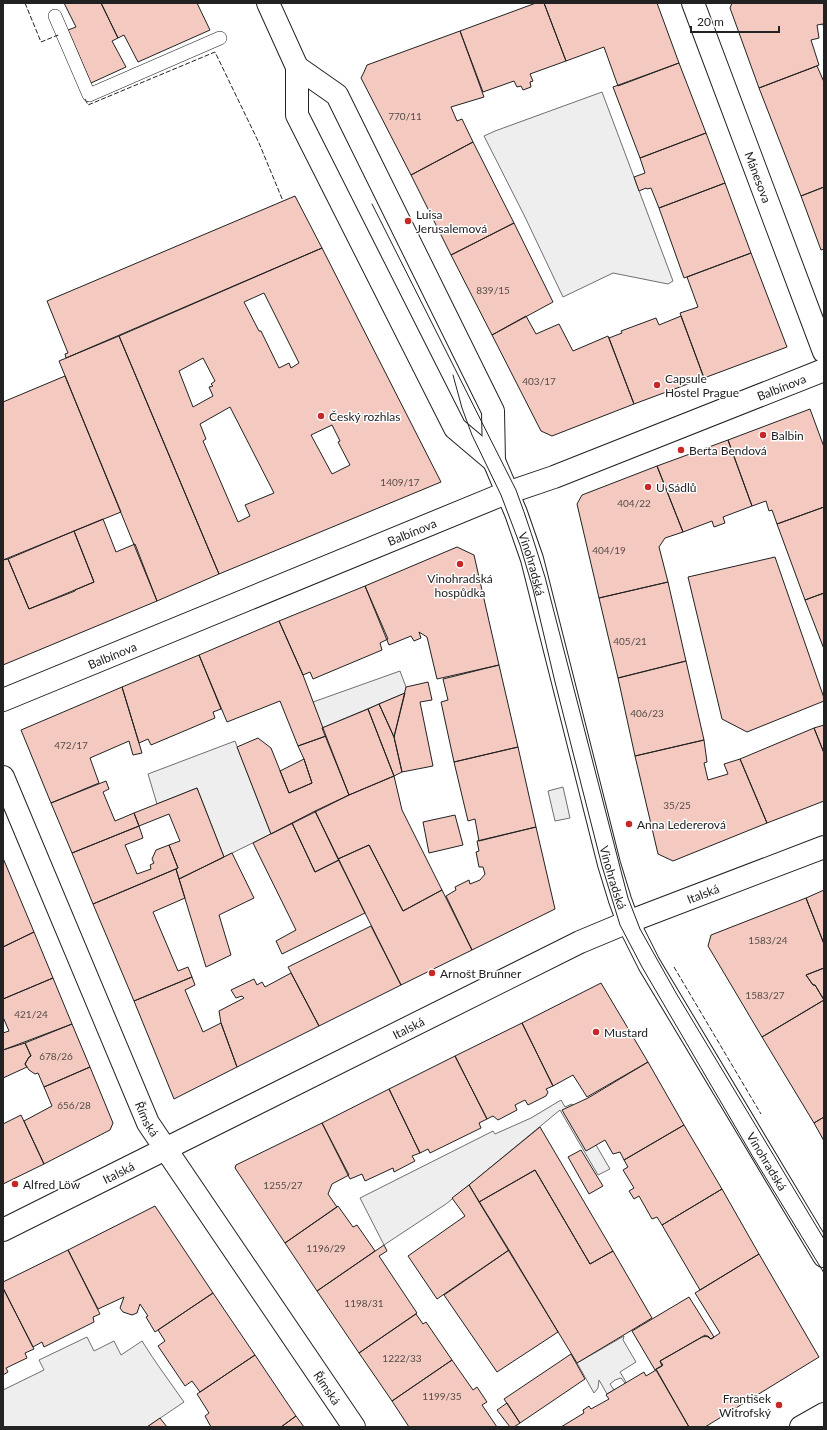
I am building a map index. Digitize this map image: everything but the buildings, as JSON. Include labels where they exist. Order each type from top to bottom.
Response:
[{"type":"street","points":[[268,3],[297,67],[297,115],[455,428],[494,461]]},
{"type":"street","name":"Mánesova","points":[[693,3],[824,352]]},
{"type":"street","points":[[297,67],[337,95],[493,411],[494,461]]},
{"type":"street","name":"Balbínova","points":[[3,700],[507,493],[554,477],[824,370]]},
{"type":"street","name":"Vinohradská","points":[[494,461],[524,534],[540,586],[609,864],[628,922],[653,970],[824,1256]]},
{"type":"street","name":"Římská","points":[[3,777],[148,1123],[354,1427]]},
{"type":"street","name":"Italská","points":[[3,1230],[580,942],[628,922],[824,847]]},
{"type":"street","points":[[800,1427],[824,1414]]},
{"type":"lane","points":[[55,16],[89,95],[220,38]]},
{"type":"shaded area","points":[[602,92],[673,281],[668,284],[613,273],[563,297],[484,136]]},
{"type":"shaded area","points":[[400,671],[406,687],[405,693],[322,728],[313,702]]},
{"type":"shaded area","points":[[235,741],[271,834],[224,857],[197,788],[157,804],[148,774]]},
{"type":"shaded area","points":[[563,787],[570,818],[555,821],[548,791]]},
{"type":"shaded area","points":[[561,1100],[565,1107],[572,1104],[610,1169],[598,1175],[560,1110],[446,1204],[384,1245],[360,1198],[493,1131],[495,1134],[531,1118]]},
{"type":"shaded area","points":[[624,1336],[623,1340],[636,1362],[620,1372],[626,1382],[625,1383],[621,1378],[615,1380],[610,1384],[614,1390],[607,1394],[599,1380],[598,1388],[594,1393],[577,1363]]},
{"type":"shaded area","points":[[87,1337],[94,1351],[114,1341],[121,1355],[142,1341],[184,1402],[147,1427],[3,1427],[3,1390],[44,1370],[39,1360]]},
{"type":"tram line","points":[[372,204],[516,490],[545,577],[628,898],[640,929],[676,993],[824,1239]]},
{"type":"tram line","points":[[453,375],[462,408],[472,435],[501,495],[520,545],[533,589],[602,866],[620,925],[642,967],[753,1157],[824,1273]]},
{"type":"fence","points":[[25,3],[41,42],[58,36]]},
{"type":"fence","points":[[85,99],[88,105],[215,52],[259,143],[283,201]]},
{"type":"fence","points":[[674,967],[761,1114]]},
{"type":"place","name":"Luisa Jerusalemová","points":[[408,221]]},
{"type":"place","name":"Capsule Hostel Prague","points":[[657,385]]},
{"type":"place","name":"Český rozhlas","points":[[321,416]]},
{"type":"place","name":"Balbin","points":[[763,435]]},
{"type":"place","name":"Berta Bendová","points":[[681,450]]},
{"type":"place","name":"U Sádlů","points":[[648,487]]},
{"type":"place","name":"Vinohradská hospůdka","points":[[460,564]]},
{"type":"place","name":"Anna Ledererová","points":[[629,824]]},
{"type":"place","name":"Arnošt Brunner","points":[[432,973]]},
{"type":"place","name":"Mustard","points":[[596,1032]]},
{"type":"place","name":"Alfred Löw","points":[[15,1184]]},
{"type":"place","name":"František Witrofský","points":[[779,1405]]}]
